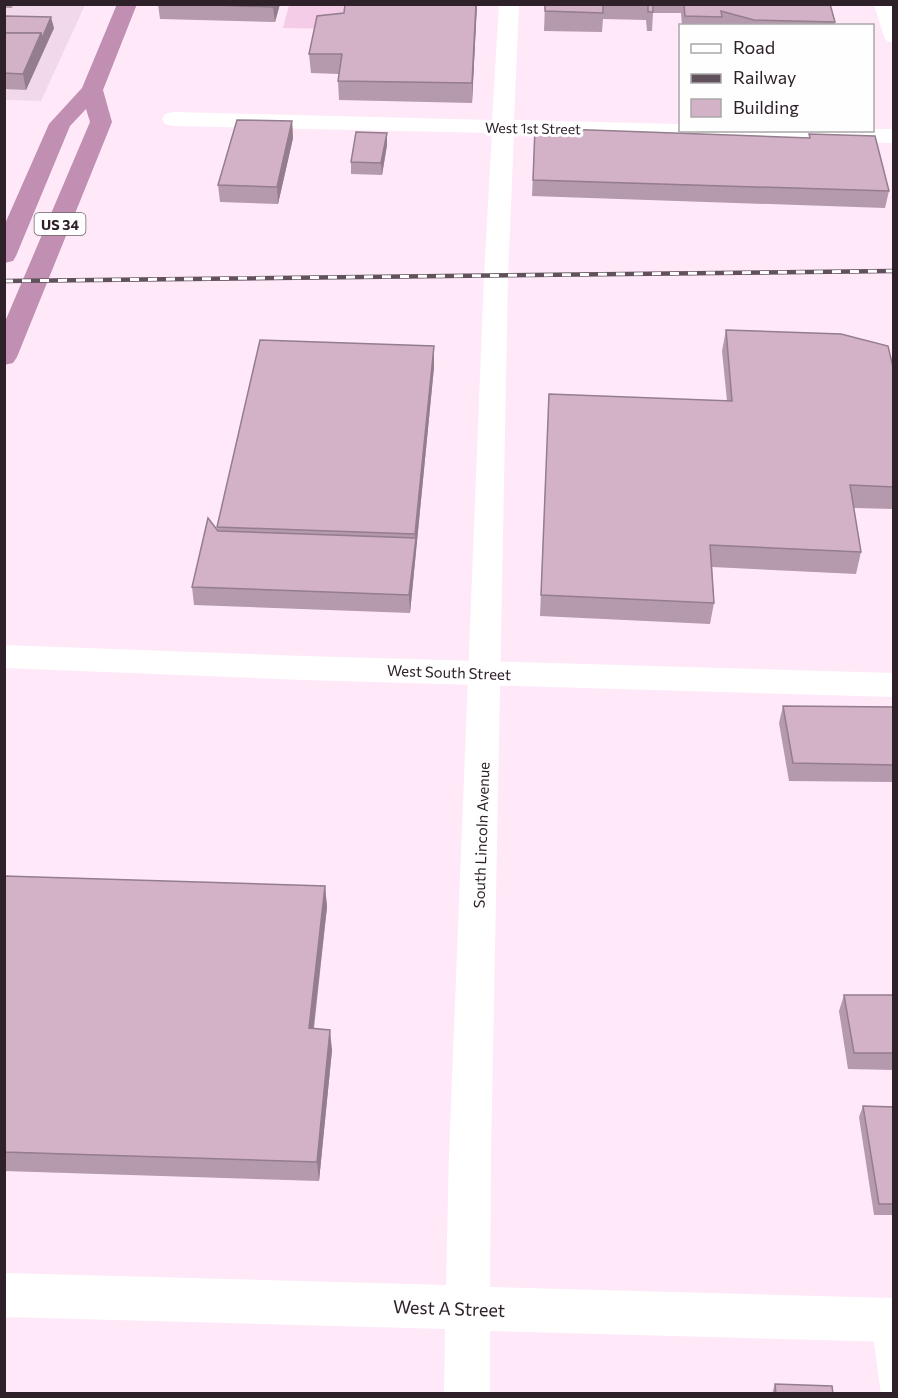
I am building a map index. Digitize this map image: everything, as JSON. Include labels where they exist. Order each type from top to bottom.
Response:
[{"type":"highway","name":"US 34","points":[[4,256],[60,124],[92,90],[127,4]]},
{"type":"highway","name":"US 34","points":[[4,357],[101,122],[92,90]]},
{"type":"street","name":"South Lincoln Avenue","points":[[467,1394],[470,1154],[496,276],[509,4]]},
{"type":"street","points":[[884,4],[894,37]]},
{"type":"street","name":"West 1st Street","points":[[173,119],[679,131]]},
{"type":"street","name":"West 1st Street","points":[[720,132],[894,136]]},
{"type":"street","name":"West South Street","points":[[4,656],[894,685]]},
{"type":"street","name":"West A Street","points":[[4,1295],[887,1320]]},
{"type":"lane","points":[[887,1320],[893,1394]]},
{"type":"shaded area","points":[[5,5],[85,5],[41,101],[5,100]]},
{"type":"shaded area","points":[[289,5],[350,5],[344,29],[283,28]]},
{"type":"building","points":[[189,4],[274,4],[273,7]]},
{"type":"building","points":[[345,4],[476,4],[472,83],[338,81],[342,54],[309,54],[317,16],[344,13]]},
{"type":"building","points":[[545,4],[603,4],[603,13],[545,11]]},
{"type":"building","points":[[648,4],[653,4],[653,12],[648,12]]},
{"type":"building","points":[[684,4],[830,4],[835,22],[754,20],[721,11],[722,17],[685,16]]},
{"type":"building","points":[[4,16],[51,17],[42,38],[41,33],[4,33]]},
{"type":"building","points":[[4,33],[41,33],[23,74],[4,73]]},
{"type":"building","points":[[237,120],[292,121],[277,187],[218,185]]},
{"type":"building","points":[[535,128],[810,138],[809,134],[875,136],[889,191],[533,180]]},
{"type":"building","points":[[356,132],[387,133],[381,163],[351,162]]},
{"type":"building","points":[[726,330],[841,334],[888,346],[894,371],[894,487],[850,485],[861,552],[710,545],[714,603],[541,595],[549,394],[732,401]]},
{"type":"building","points":[[260,340],[434,346],[415,534],[217,527]]},
{"type":"building","points":[[208,518],[218,531],[416,538],[409,595],[192,587]]},
{"type":"building","points":[[783,706],[894,707],[894,765],[793,763]]},
{"type":"building","points":[[4,876],[325,886],[309,1028],[330,1030],[317,1162],[4,1152]]},
{"type":"building","points":[[844,995],[894,995],[894,1053],[854,1053]]},
{"type":"building","points":[[863,1106],[894,1107],[894,1204],[879,1204]]},
{"type":"building","points":[[775,1384],[832,1386],[833,1394],[776,1394]]},
{"type":"railway","points":[[4,281],[894,271]]}]
